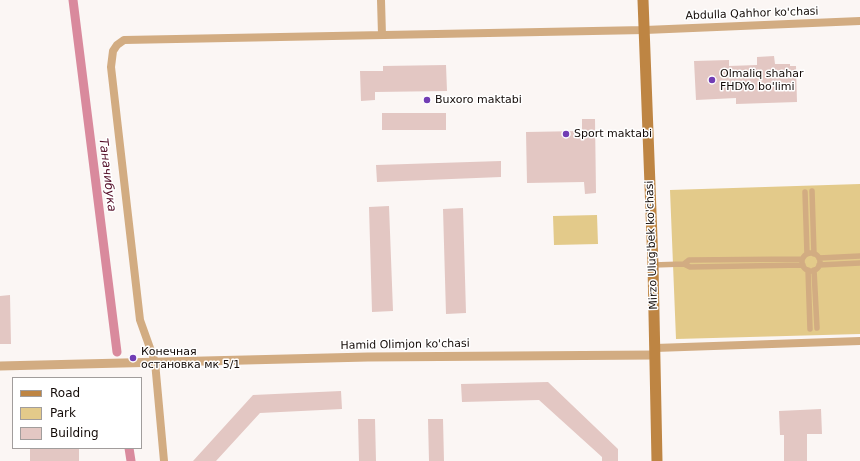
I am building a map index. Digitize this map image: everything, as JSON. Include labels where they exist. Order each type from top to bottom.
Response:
[{"type":"main road","name":"Mirzo Ulug'bek ko'chasi","points":[[643,0],[653,265],[657,461]]},
{"type":"street","points":[[381,0],[382,35]]},
{"type":"street","name":"Abdulla Qahhor ko'chasi","points":[[164,461],[155,362],[140,320],[111,67],[113,51],[117,44],[124,40],[645,30],[860,21]]},
{"type":"street","points":[[812,191],[814,254]]},
{"type":"street","points":[[805,192],[807,254]]},
{"type":"street","points":[[684,264],[689,260],[802,259],[807,254],[814,254],[819,258],[860,256]]},
{"type":"street","points":[[819,258],[819,265]]},
{"type":"street","points":[[802,259],[803,265],[808,270],[810,329]]},
{"type":"street","points":[[808,270],[814,270],[819,265],[860,263]]},
{"type":"street","points":[[653,265],[684,264],[690,267],[803,265]]},
{"type":"street","points":[[814,270],[817,328]]},
{"type":"street","points":[[655,351],[860,341]]},
{"type":"street","name":"Hamid Olimjon ko'chasi","points":[[0,366],[655,351]]},
{"type":"green space","points":[[860,184],[860,334],[676,339],[670,190]]},
{"type":"green space","points":[[597,215],[598,244],[554,245],[553,216]]},
{"type":"building","points":[[774,56],[775,64],[790,64],[790,66],[796,66],[797,102],[736,104],[736,98],[696,100],[694,61],[729,60],[729,66],[757,65],[757,57]]},
{"type":"building","points":[[446,65],[447,91],[375,92],[375,100],[361,101],[360,71],[383,71],[383,66]]},
{"type":"building","points":[[382,113],[446,113],[446,130],[382,130]]},
{"type":"building","points":[[582,119],[595,119],[596,193],[585,194],[584,182],[527,183],[526,132],[582,131]]},
{"type":"building","points":[[501,161],[501,177],[377,182],[376,165]]},
{"type":"building","points":[[389,206],[393,311],[372,312],[369,207]]},
{"type":"building","points":[[463,208],[466,313],[446,314],[443,209]]},
{"type":"building","points":[[10,295],[11,344],[0,344],[0,296]]},
{"type":"building","points":[[548,382],[618,449],[618,461],[602,461],[602,457],[539,400],[462,402],[461,384]]},
{"type":"building","points":[[341,391],[342,409],[260,413],[216,461],[193,461],[253,395]]},
{"type":"building","points":[[821,409],[822,434],[807,434],[807,461],[784,461],[784,435],[780,435],[779,411]]},
{"type":"building","points":[[358,419],[375,419],[376,461],[359,461]]},
{"type":"building","points":[[428,419],[443,419],[444,461],[429,461]]},
{"type":"building","points":[[30,449],[79,449],[79,461],[30,461]]},
{"type":"waterway","name":"Таначибука","points":[[73,0],[117,352]]},
{"type":"waterway","name":"Таначибука","points":[[129,449],[131,461]]},
{"type":"place","name":"Olmaliq shahar FHDYo bo'limi","points":[[712,80]]},
{"type":"place","name":"Buxoro maktabi","points":[[427,100]]},
{"type":"place","name":"Sport maktabi","points":[[566,134]]},
{"type":"place","name":"Конечная остановка мк 5/1","points":[[133,358]]}]
